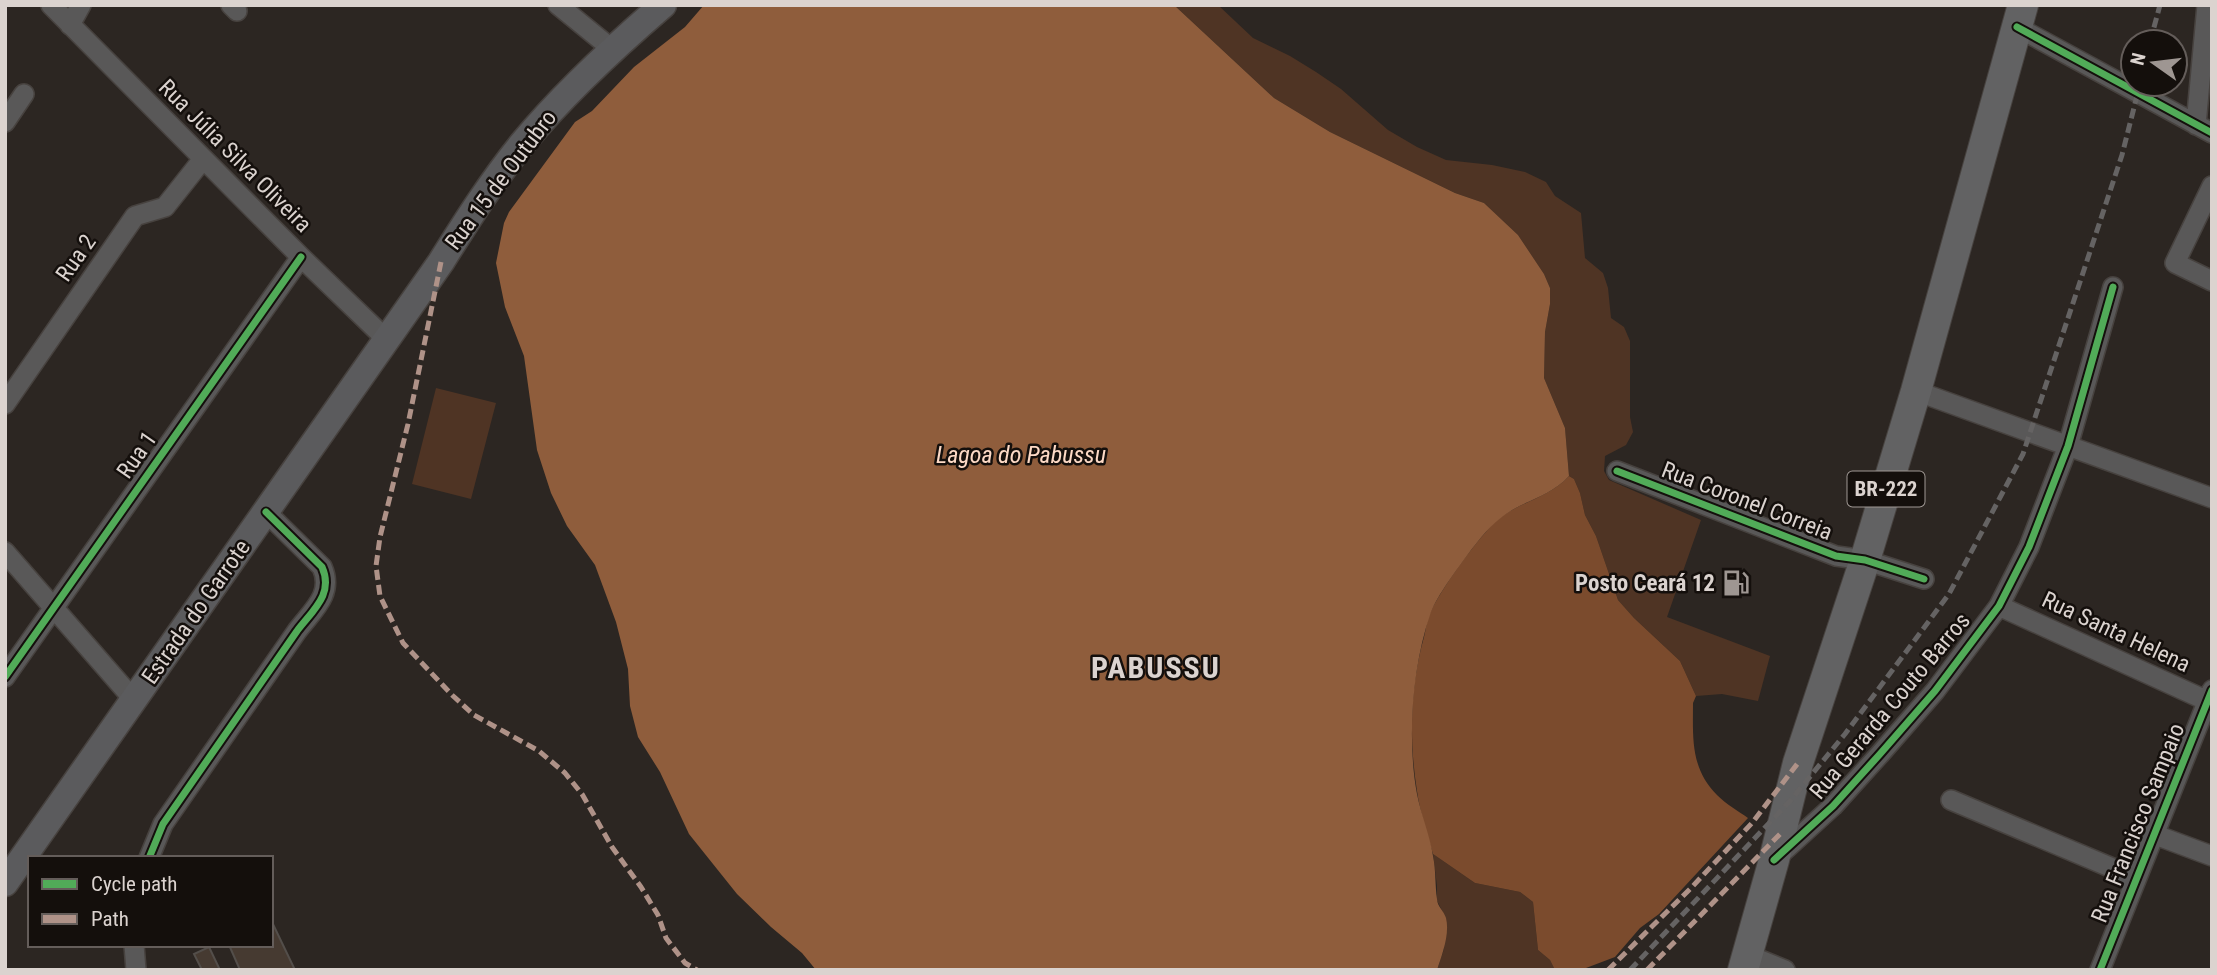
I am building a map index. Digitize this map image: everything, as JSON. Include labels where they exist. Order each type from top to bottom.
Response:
[{"type":"main road","name":"Rua 15 de Outubro","points":[[386,340],[441,262],[480,200],[521,145],[612,49],[663,5]]},
{"type":"main road","name":"BR-222","points":[[1745,962],[1798,763],[1865,560],[1916,391],[2020,16]]},
{"type":"main road","name":"Estrada do Garrote","points":[[5,883],[386,340]]},
{"type":"street","name":"Rua Júlia Silva Oliveira","points":[[51,5],[386,340]]},
{"type":"street","points":[[70,25],[81,5]]},
{"type":"street","points":[[558,5],[612,49]]},
{"type":"street","points":[[2020,16],[2204,129],[2208,13]]},
{"type":"street","points":[[5,122],[24,94]]},
{"type":"street","name":"Rua 2","points":[[5,404],[135,216],[166,207],[203,159]]},
{"type":"street","points":[[2212,186],[2175,263],[2212,281]]},
{"type":"street","name":"Rua 1","points":[[5,677],[301,257]]},
{"type":"street","name":"Rua Gerarda Couto Barros","points":[[1774,860],[1833,806],[1880,754],[1935,691],[1999,606],[2033,536],[2068,446],[2113,287]]},
{"type":"street","points":[[1916,391],[2212,498]]},
{"type":"street","name":"Rua Coronel Correia","points":[[1618,471],[1836,556],[1865,560],[1924,579]]},
{"type":"street","points":[[150,856],[163,824],[321,600],[326,589],[327,578],[322,567],[266,512]]},
{"type":"street","points":[[5,552],[134,700]]},
{"type":"street","name":"Rua Santa Helena","points":[[1999,606],[2210,698]]},
{"type":"street","name":"Rua Francisco Sampaio","points":[[2100,970],[2210,698]]},
{"type":"street","points":[[1951,800],[2136,878]]},
{"type":"street","points":[[2153,834],[2212,856]]},
{"type":"street","points":[[134,947],[135,970]]},
{"type":"street","points":[[1745,962],[1785,970]]},
{"type":"shaded area","points":[[1174,5],[1218,5],[1253,38],[1316,72],[1341,89],[1388,130],[1417,147],[1446,160],[1525,172],[1546,182],[1555,196],[1581,213],[1585,258],[1603,273],[1608,288],[1611,318],[1624,327],[1630,341],[1630,417],[1633,432],[1626,445],[1605,456],[1604,471],[1609,480],[1701,520],[1667,617],[1770,656],[1758,701],[1722,694],[1696,696],[1680,661],[1618,600],[1596,536],[1585,515],[1580,493],[1574,479],[1569,476],[1565,428],[1544,378],[1550,288],[1518,235],[1484,203],[1455,193],[1330,132],[1274,98]]},
{"type":"shaded area","points":[[436,388],[496,403],[471,499],[412,484]]},
{"type":"shaded area","points":[[1569,476],[1574,479],[1580,493],[1585,515],[1596,536],[1618,600],[1680,661],[1696,696],[1693,703],[1693,740],[1702,774],[1717,795],[1748,818],[1615,957],[1586,968],[1555,970],[1550,960],[1538,950],[1533,902],[1520,892],[1475,883],[1433,854],[1417,791],[1412,714],[1419,656],[1428,621],[1436,601],[1451,578],[1493,524],[1511,511],[1551,491]]},
{"type":"shaded area","points":[[1433,854],[1475,883],[1520,892],[1533,902],[1538,950],[1550,960],[1555,970],[1437,970],[1444,949],[1445,916],[1437,901]]},
{"type":"water","name":"Lagoa do Pabussu","points":[[704,5],[1174,5],[1274,98],[1330,132],[1455,193],[1484,203],[1518,235],[1550,288],[1544,378],[1565,428],[1569,476],[1553,489],[1496,521],[1463,561],[1440,595],[1432,609],[1424,635],[1415,681],[1412,751],[1417,794],[1434,862],[1437,902],[1447,924],[1445,944],[1437,970],[816,970],[802,953],[737,894],[689,834],[660,772],[638,737],[630,706],[628,669],[616,622],[595,565],[567,526],[551,493],[537,450],[524,356],[505,307],[496,263],[504,223],[509,212],[575,122],[592,111],[634,67],[685,27]]},
{"type":"building","points":[[273,924],[295,970],[240,970],[230,947],[273,947]]},
{"type":"building","points":[[209,947],[220,970],[202,970],[194,954]]},
{"type":"railway","points":[[2154,28],[2160,5]]},
{"type":"railway","points":[[1630,970],[1790,801],[1845,734],[1949,594],[2023,454],[2122,155],[2136,98]]},
{"type":"marked path","points":[[441,262],[408,424],[380,537],[376,566],[380,596],[403,643],[452,695],[474,715],[539,751],[565,773],[582,794],[612,847],[641,887],[658,915],[666,938],[685,963],[697,970]]},
{"type":"marked path","points":[[1608,970],[1752,823],[1798,763]]},
{"type":"marked path","points":[[1647,970],[1781,833]]},
{"type":"cycle path","points":[[2017,27],[2212,133]]},
{"type":"cycle path","points":[[5,677],[301,257]]},
{"type":"cycle path","points":[[1774,860],[1833,806],[1880,754],[1935,691],[1999,606],[2029,547],[2068,446],[2113,287]]},
{"type":"cycle path","points":[[1617,471],[1836,556],[1865,560],[1924,579]]},
{"type":"cycle path","points":[[150,856],[163,824],[324,594],[325,577],[322,567],[266,512]]},
{"type":"cycle path","points":[[2100,970],[2212,690]]},
{"type":"place","name":"Posto Ceará 12","points":[[1736,583]]},
{"type":"district","name":"PABUSSU","points":[[1156,667]]}]
